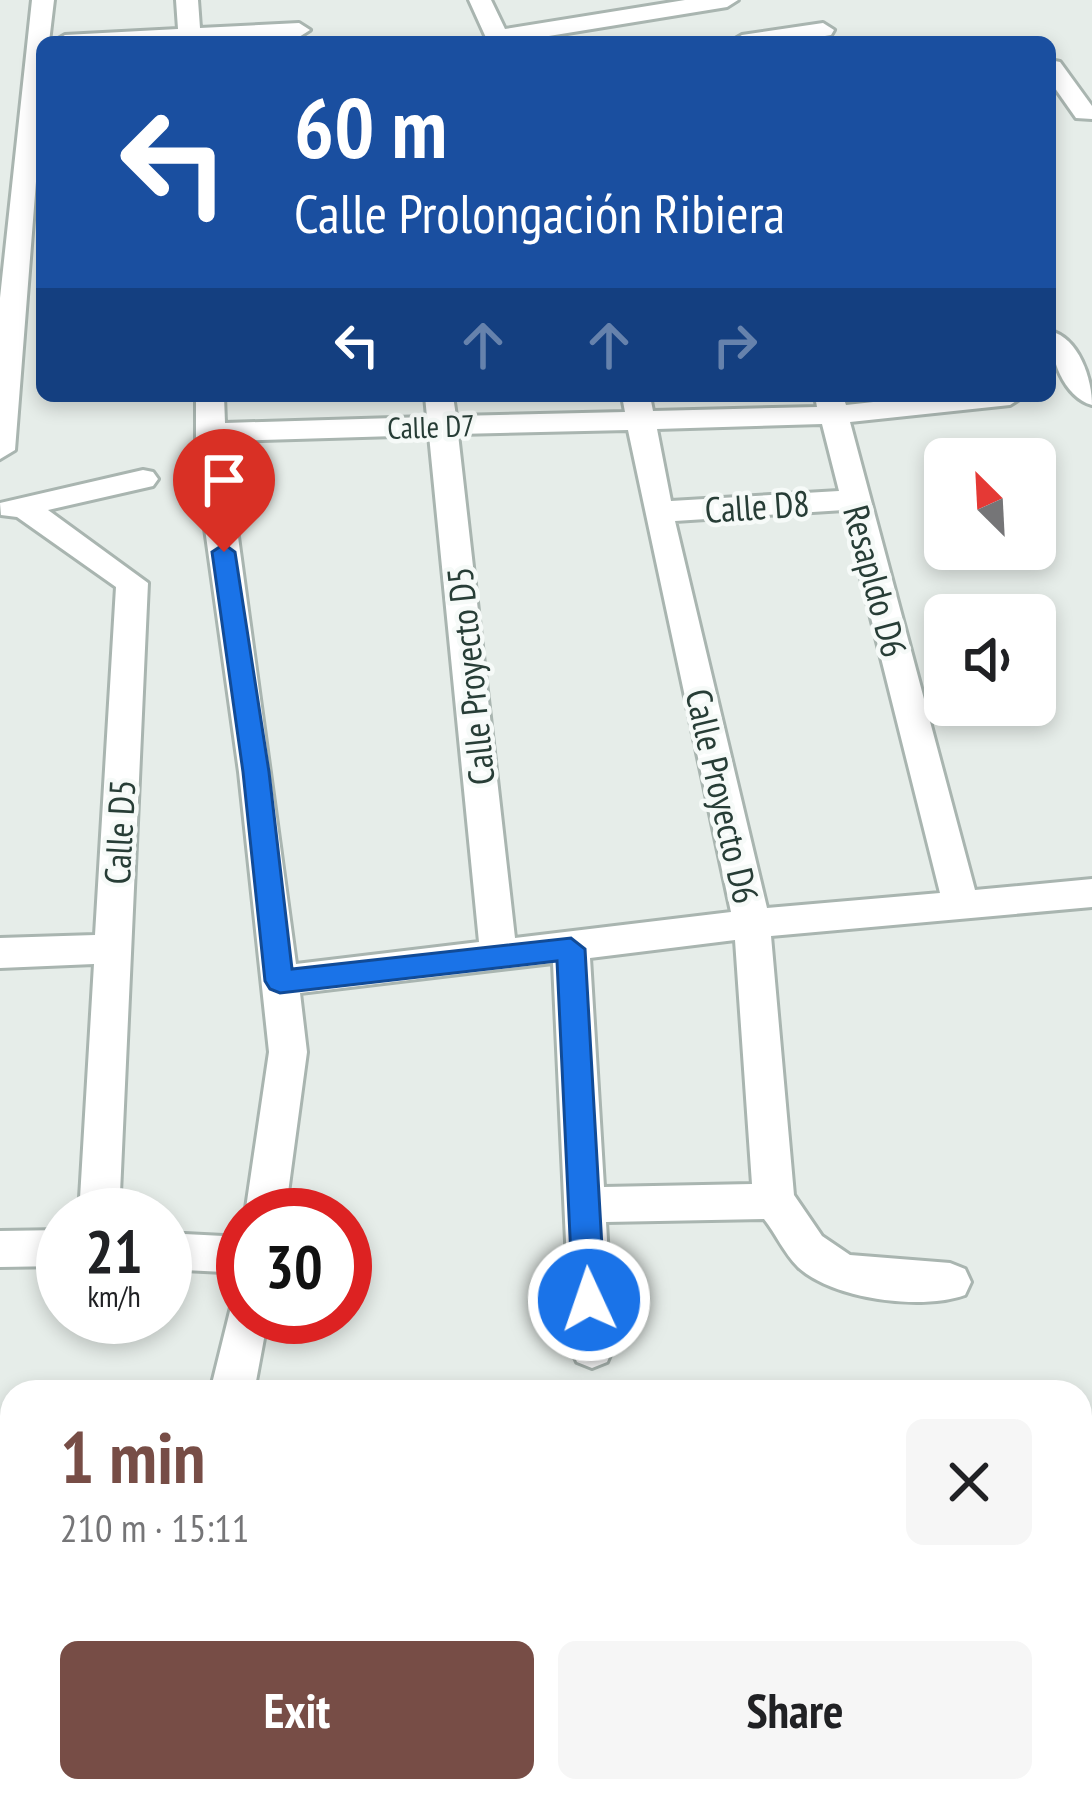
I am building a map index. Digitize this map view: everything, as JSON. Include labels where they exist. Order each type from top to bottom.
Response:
[{"type":"street","points":[[0,450],[7,321],[22,212],[22,124],[43,0]]},
{"type":"street","points":[[187,0],[190,36]]},
{"type":"street","points":[[480,0],[498,36]]},
{"type":"street","points":[[517,36],[727,0]]},
{"type":"street","points":[[776,36],[822,28]]},
{"type":"street","points":[[217,36],[299,30]]},
{"type":"street","points":[[1056,72],[1089,113]]},
{"type":"street","points":[[1056,115],[1089,113]]},
{"type":"street","points":[[1056,347],[1089,392]]},
{"type":"street","points":[[1056,392],[1089,392]]},
{"type":"street","points":[[210,402],[211,464],[256,772],[288,1052],[269,1188]]},
{"type":"street","name":"Calle D7","points":[[211,432],[442,411],[891,402]]},
{"type":"street","name":"Resapldo D6","points":[[831,405],[961,905]]},
{"type":"street","name":"Calle Proyecto D6","points":[[639,408],[658,512],[752,924],[774,1201]]},
{"type":"street","name":"Calle Proyecto D5","points":[[442,411],[499,957]]},
{"type":"street","points":[[11,508],[143,478]]},
{"type":"street","name":"Calle D8","points":[[658,512],[855,500]]},
{"type":"street","name":"Calle D5","points":[[11,508],[132,583],[100,1188]]},
{"type":"street","points":[[280,981],[752,924],[1092,892]]},
{"type":"street","points":[[0,952],[113,949]]},
{"type":"street","points":[[571,949],[592,1348]]},
{"type":"street","points":[[584,1205],[774,1201],[796,1223],[810,1251],[832,1267],[859,1277],[950,1282]]},
{"type":"street","points":[[0,1249],[36,1248]]},
{"type":"street","points":[[234,1380],[242,1344]]},
{"type":"route","points":[[224,552],[280,981],[571,949],[589,1300]]}]
